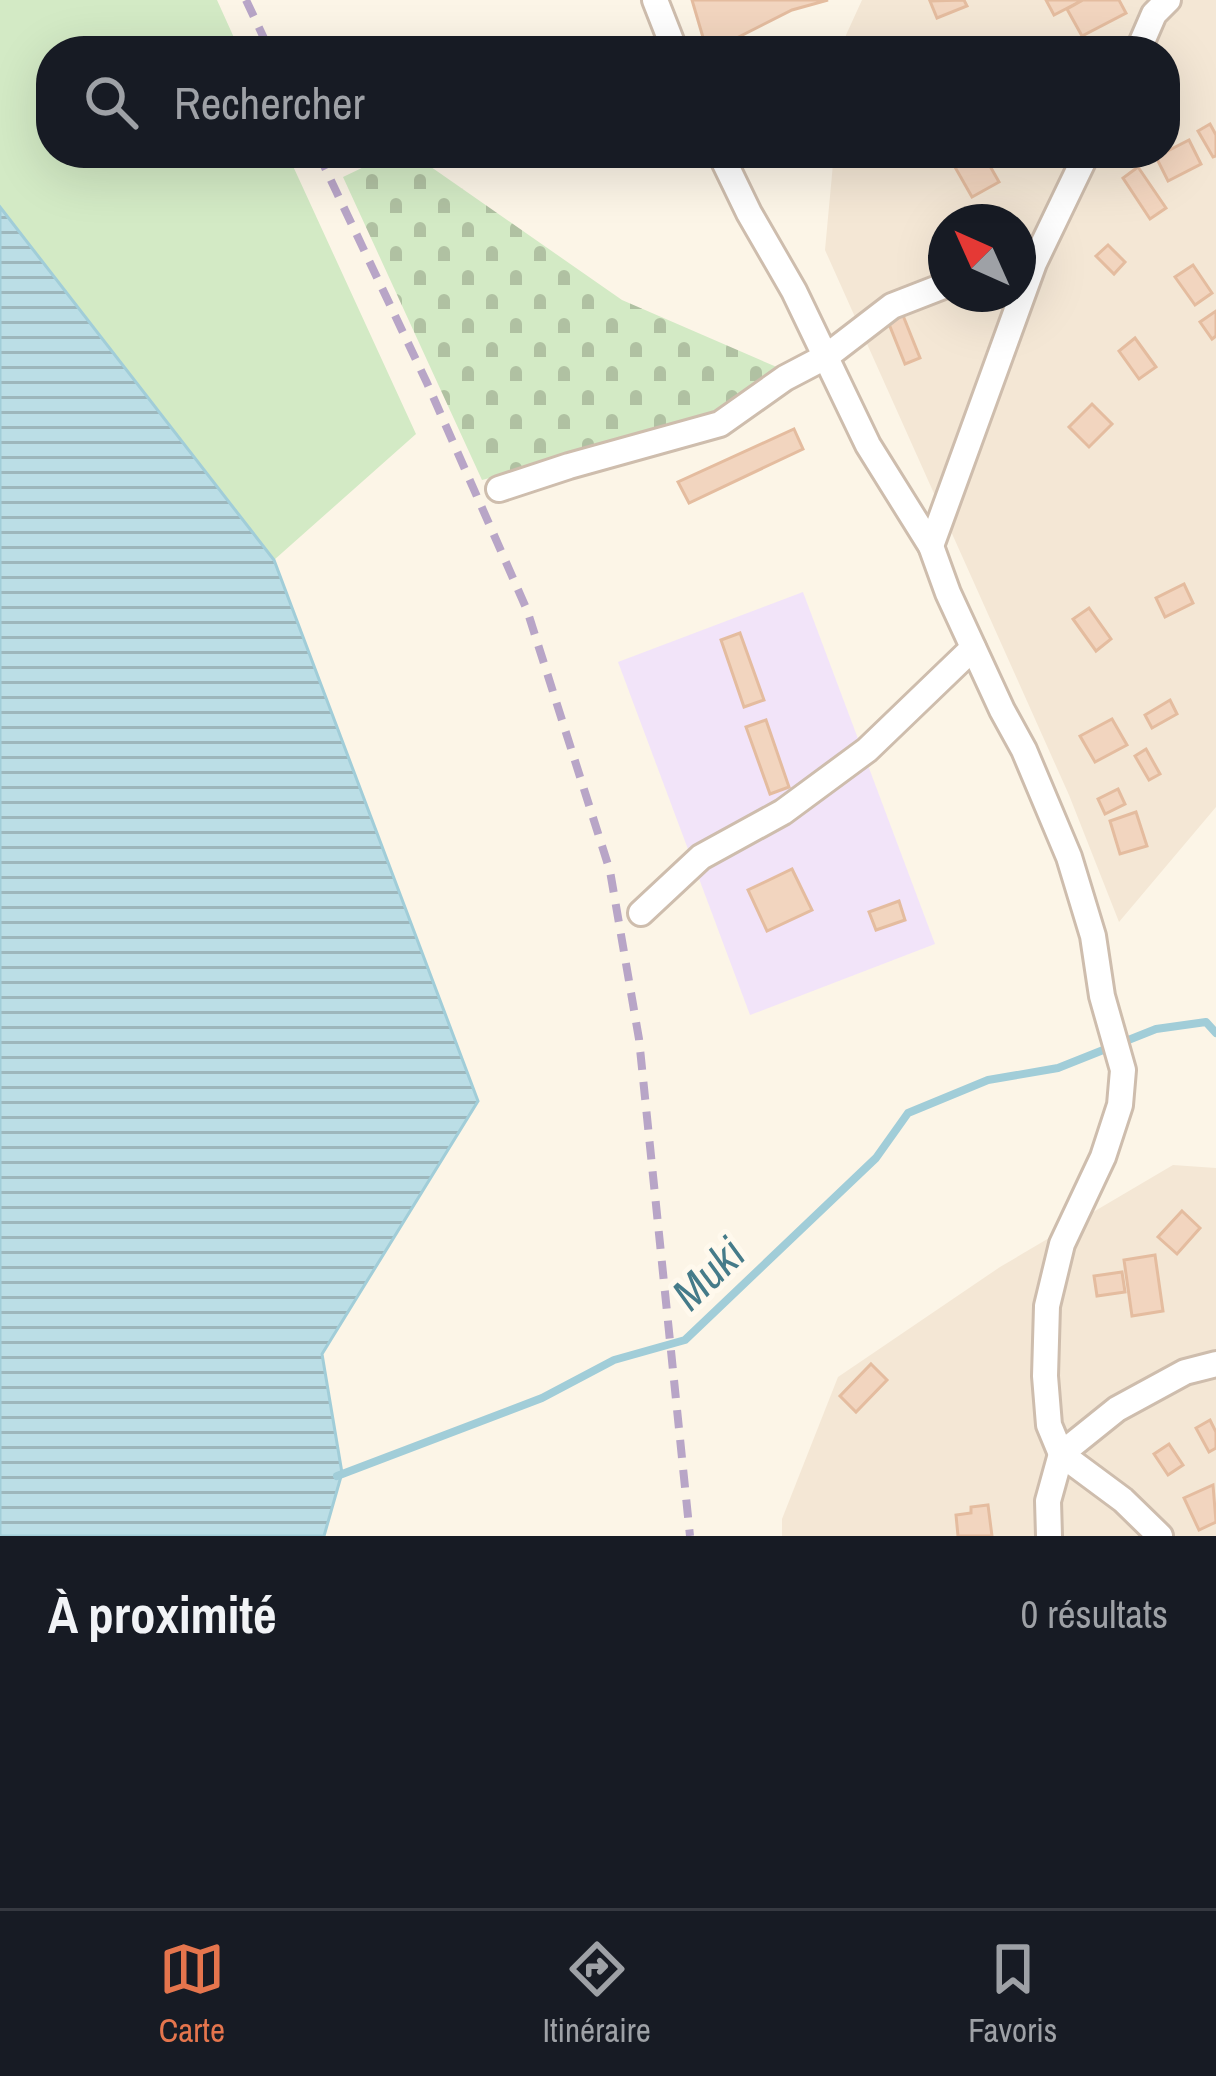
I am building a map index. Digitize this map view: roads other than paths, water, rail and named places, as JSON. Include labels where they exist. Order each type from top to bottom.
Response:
[{"type":"street","points":[[655,0],[669,36]]},
{"type":"street","points":[[1144,36],[1154,14],[1168,0]]},
{"type":"street","points":[[728,168],[868,445],[931,546],[1069,856],[1094,936],[1107,1015],[1123,1070],[1120,1105],[1103,1157],[1062,1244],[1047,1306],[1049,1425],[1061,1454],[1124,1500],[1160,1536]]},
{"type":"street","points":[[1036,247],[1079,168]]},
{"type":"street","points":[[500,489],[720,424],[785,377],[827,356],[892,306],[928,292]]},
{"type":"street","points":[[931,546],[1010,312]]},
{"type":"street","points":[[641,913],[701,857],[783,812],[867,750],[973,648]]},
{"type":"street","points":[[1049,1536],[1048,1501],[1061,1454],[1117,1409],[1186,1372],[1216,1364]]},
{"type":"water","points":[[0,207],[274,560],[478,1101],[322,1354],[342,1473],[324,1536],[0,1536]]},
{"type":"waterway","name":"Muki","points":[[337,1476],[542,1398],[614,1360],[685,1340],[876,1158],[908,1113],[988,1080],[1058,1068],[1156,1029],[1206,1022],[1216,1033]]},
{"type":"railway","points":[[246,0],[263,36]]},
{"type":"railway","points":[[325,168],[527,610],[610,871],[639,1039],[690,1536]]}]
